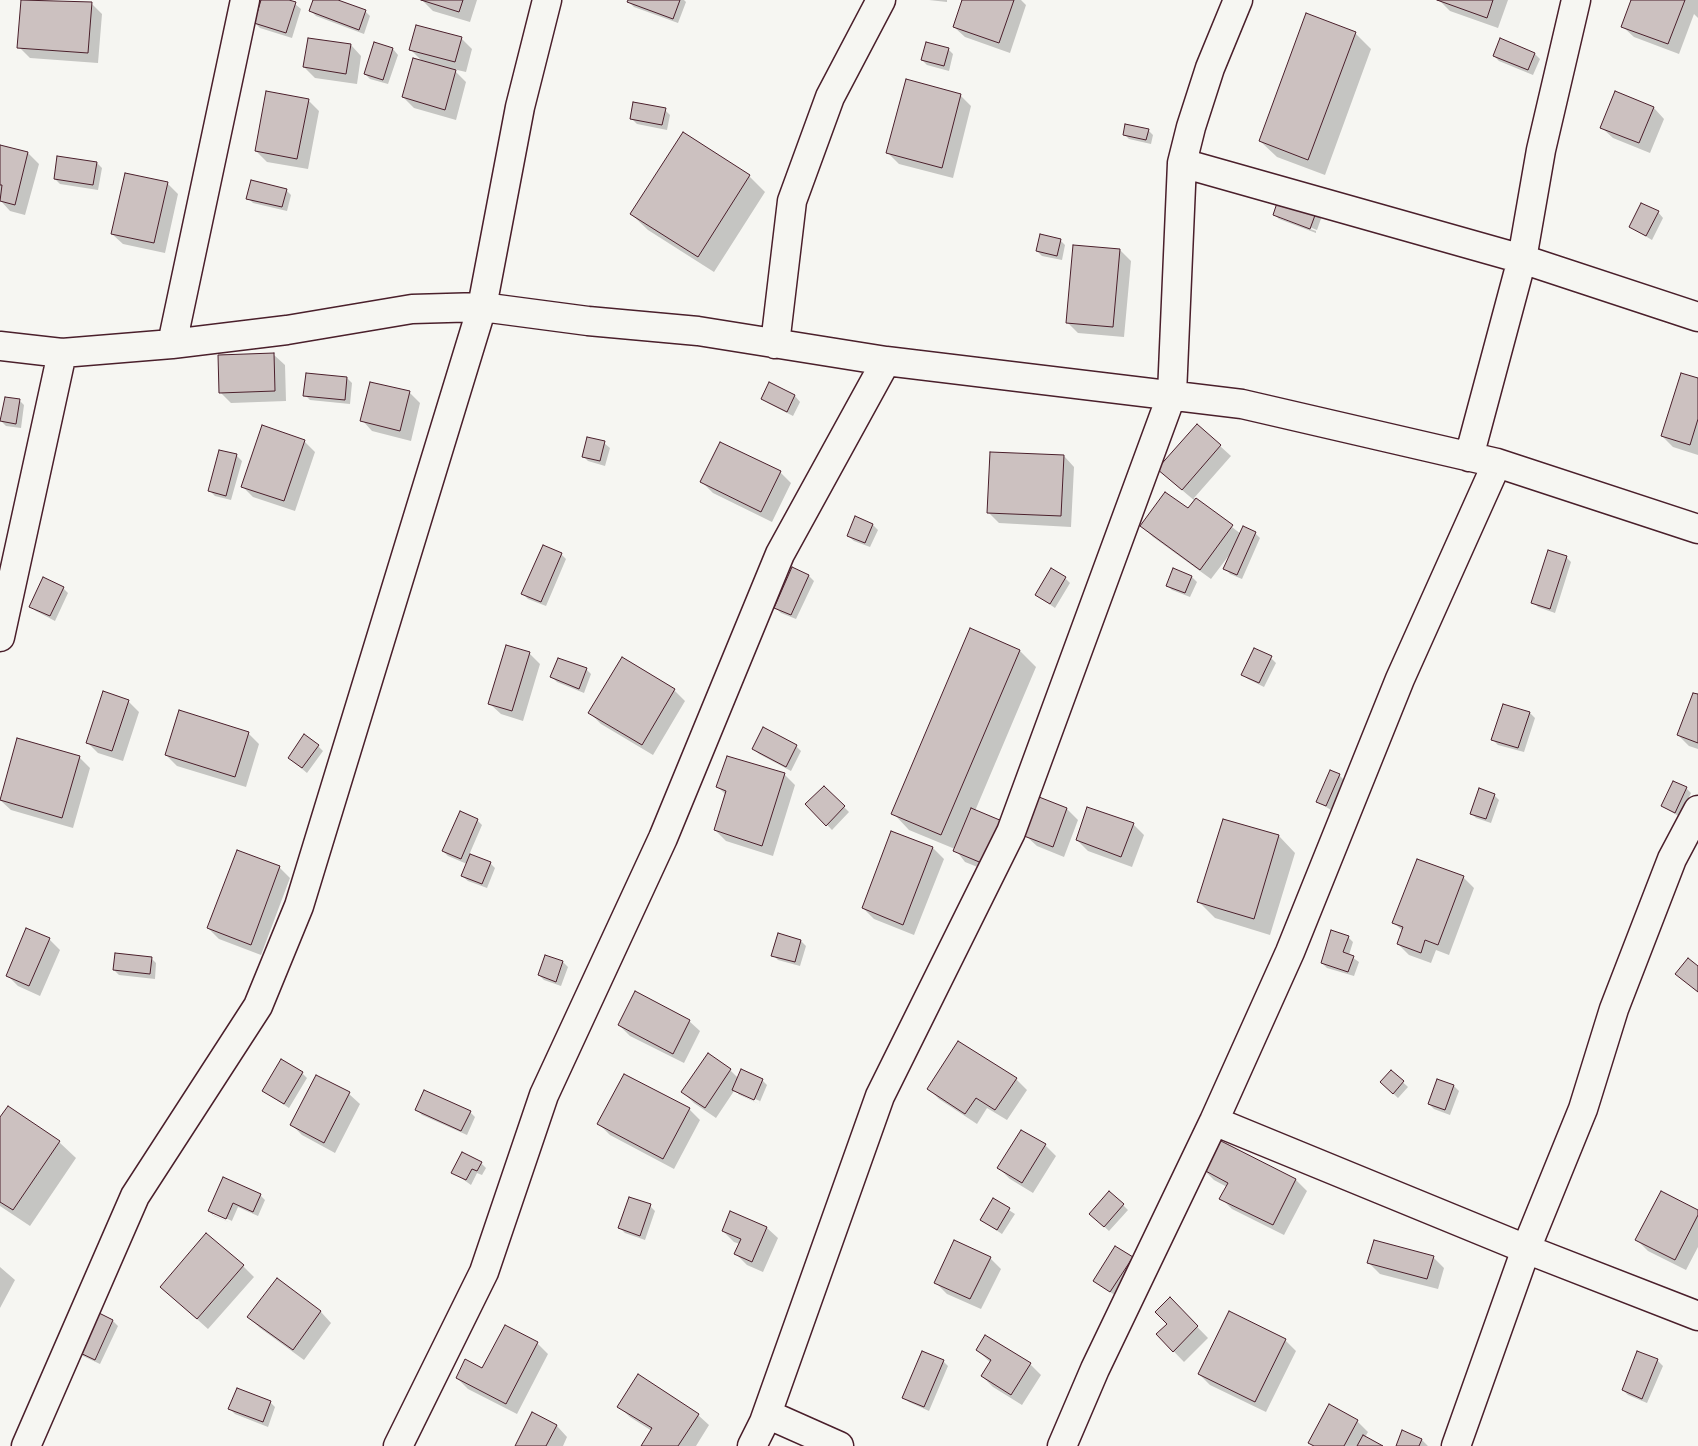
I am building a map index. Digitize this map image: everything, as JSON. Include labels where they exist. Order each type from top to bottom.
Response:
[{"type":"street","points":[[172,344],[245,0]]},
{"type":"street","points":[[26,1446],[135,1196],[258,1006],[299,906],[482,307],[520,107],[547,0]]},
{"type":"street","points":[[775,344],[792,201],[830,97],[881,0]]},
{"type":"street","points":[[752,1446],[767,1414],[880,1096],[1011,832],[1172,394],[1182,163],[1191,126],[1238,0]]},
{"type":"street","points":[[1469,457],[1522,259],[1541,150],[1576,0]]},
{"type":"street","points":[[1182,163],[1522,259],[1698,318]]},
{"type":"street","points":[[0,346],[62,352],[172,344],[288,330],[412,309],[482,307],[588,321],[698,331],[886,361],[1172,394],[1242,404],[1497,463],[1698,529]]},
{"type":"street","points":[[0,637],[62,352]]},
{"type":"street","points":[[398,1446],[484,1272],[544,1095],[663,838],[780,554],[886,361]]},
{"type":"street","points":[[1062,1446],[1095,1369],[1214,1121],[1290,952],[1400,678],[1497,463]]},
{"type":"street","points":[[1456,1446],[1526,1249],[1583,1109],[1614,1009],[1669,868],[1698,810]]},
{"type":"street","points":[[1214,1121],[1526,1249],[1698,1316]]},
{"type":"street","points":[[767,1414],[839,1446]]},
{"type":"building","points":[[21,0],[92,2],[88,53],[17,48]]},
{"type":"building","points":[[261,0],[289,0],[296,2],[286,33],[254,23]]},
{"type":"building","points":[[313,0],[338,0],[366,10],[359,30],[309,11]]},
{"type":"building","points":[[421,0],[463,0],[459,12]]},
{"type":"building","points":[[628,0],[680,0],[673,19],[627,2]]},
{"type":"building","points":[[962,0],[1014,0],[999,43],[953,27]]},
{"type":"building","points":[[1437,0],[1493,0],[1487,18]]},
{"type":"building","points":[[1631,0],[1685,0],[1668,44],[1621,27]]},
{"type":"building","points":[[1306,13],[1356,32],[1308,160],[1259,141]]},
{"type":"building","points":[[416,25],[462,37],[455,62],[409,50]]},
{"type":"building","points":[[308,38],[351,44],[346,74],[303,67]]},
{"type":"building","points":[[1500,38],[1535,53],[1528,70],[1493,56]]},
{"type":"building","points":[[374,42],[393,48],[383,80],[364,74]]},
{"type":"building","points":[[926,42],[949,48],[944,66],[921,60]]},
{"type":"building","points":[[413,58],[456,70],[445,110],[402,97]]},
{"type":"building","points":[[906,79],[961,94],[942,168],[886,153]]},
{"type":"building","points":[[266,91],[309,99],[297,159],[255,151]]},
{"type":"building","points":[[1615,91],[1654,107],[1639,143],[1600,128]]},
{"type":"building","points":[[633,102],[666,108],[662,125],[630,119]]},
{"type":"building","points":[[1125,124],[1149,129],[1146,140],[1123,135]]},
{"type":"building","points":[[683,132],[750,175],[698,257],[630,214]]},
{"type":"building","points":[[0,145],[28,152],[15,205],[0,201],[2,185],[0,185]]},
{"type":"building","points":[[57,156],[97,162],[93,185],[54,179]]},
{"type":"building","points":[[125,173],[168,182],[154,243],[111,234]]},
{"type":"building","points":[[251,180],[287,189],[282,207],[246,199]]},
{"type":"building","points":[[1280,194],[1318,207],[1310,229],[1273,215]]},
{"type":"building","points":[[1641,203],[1659,211],[1646,236],[1629,227]]},
{"type":"building","points":[[1040,234],[1061,239],[1057,256],[1036,251]]},
{"type":"building","points":[[1073,245],[1120,249],[1113,327],[1066,323]]},
{"type":"building","points":[[274,353],[275,391],[219,393],[218,355]]},
{"type":"building","points":[[306,373],[347,377],[345,400],[303,396]]},
{"type":"building","points":[[1681,373],[1698,378],[1698,419],[1690,445],[1661,436]]},
{"type":"building","points":[[370,382],[410,391],[400,431],[360,421]]},
{"type":"building","points":[[769,382],[795,395],[787,412],[761,399]]},
{"type":"building","points":[[5,397],[20,399],[16,424],[0,421]]},
{"type":"building","points":[[1197,424],[1221,445],[1182,490],[1157,469]]},
{"type":"building","points":[[262,425],[305,440],[284,501],[241,487]]},
{"type":"building","points":[[587,437],[605,441],[600,461],[582,457]]},
{"type":"building","points":[[720,442],[781,471],[761,512],[700,482]]},
{"type":"building","points":[[219,450],[237,454],[226,496],[208,491]]},
{"type":"building","points":[[990,452],[1064,455],[1061,516],[987,513]]},
{"type":"building","points":[[1165,492],[1188,508],[1196,498],[1233,525],[1200,570],[1140,526]]},
{"type":"building","points":[[855,516],[873,524],[865,543],[847,536]]},
{"type":"building","points":[[1243,526],[1256,532],[1237,575],[1223,569]]},
{"type":"building","points":[[543,545],[562,553],[541,602],[521,594]]},
{"type":"building","points":[[1548,550],[1567,556],[1550,609],[1531,603]]},
{"type":"building","points":[[792,567],[809,575],[791,615],[774,608]]},
{"type":"building","points":[[1051,568],[1066,577],[1050,604],[1035,595]]},
{"type":"building","points":[[1173,568],[1192,576],[1185,593],[1166,586]]},
{"type":"building","points":[[43,577],[64,587],[50,616],[29,607]]},
{"type":"building","points":[[970,628],[1020,650],[941,835],[891,814]]},
{"type":"building","points":[[506,645],[530,652],[512,711],[488,704]]},
{"type":"building","points":[[1254,648],[1272,656],[1259,683],[1241,675]]},
{"type":"building","points":[[622,657],[675,689],[642,745],[588,713]]},
{"type":"building","points":[[558,658],[587,668],[579,689],[550,677]]},
{"type":"building","points":[[103,691],[129,700],[112,751],[86,743]]},
{"type":"building","points":[[1693,693],[1698,694],[1698,743],[1677,735]]},
{"type":"building","points":[[1503,704],[1530,712],[1518,748],[1491,740]]},
{"type":"building","points":[[179,710],[249,732],[235,777],[165,755]]},
{"type":"building","points":[[763,727],[797,745],[786,767],[752,749]]},
{"type":"building","points":[[304,734],[319,745],[302,768],[288,758]]},
{"type":"building","points":[[17,738],[80,756],[62,818],[0,800]]},
{"type":"building","points":[[727,756],[785,773],[762,846],[714,830],[726,791],[716,787]]},
{"type":"building","points":[[1330,770],[1340,774],[1326,806],[1316,802]]},
{"type":"building","points":[[1673,781],[1687,787],[1675,813],[1661,806]]},
{"type":"building","points":[[824,786],[845,806],[826,826],[805,804]]},
{"type":"building","points":[[1479,788],[1495,794],[1486,819],[1470,814]]},
{"type":"building","points":[[1039,797],[1067,808],[1053,847],[1024,836]]},
{"type":"building","points":[[1087,807],[1134,823],[1121,857],[1076,840]]},
{"type":"building","points":[[971,808],[1002,821],[984,864],[953,851]]},
{"type":"building","points":[[460,811],[478,819],[461,859],[442,851]]},
{"type":"building","points":[[1223,819],[1279,835],[1254,919],[1197,902]]},
{"type":"building","points":[[891,831],[933,847],[903,925],[862,908]]},
{"type":"building","points":[[237,850],[280,866],[251,945],[207,928]]},
{"type":"building","points":[[470,854],[491,862],[482,884],[461,876]]},
{"type":"building","points":[[1417,859],[1464,876],[1438,945],[1425,940],[1421,953],[1397,944],[1403,927],[1392,923]]},
{"type":"building","points":[[26,928],[50,938],[29,986],[6,976]]},
{"type":"building","points":[[1331,930],[1349,936],[1343,952],[1354,956],[1348,972],[1321,963]]},
{"type":"building","points":[[778,933],[801,940],[795,962],[771,956]]},
{"type":"building","points":[[115,953],[152,957],[150,974],[113,970]]},
{"type":"building","points":[[545,955],[563,961],[556,982],[538,975]]},
{"type":"building","points":[[1688,958],[1698,966],[1698,992],[1675,974]]},
{"type":"building","points":[[635,991],[690,1020],[673,1054],[618,1025]]},
{"type":"building","points":[[958,1041],[1017,1078],[995,1110],[976,1098],[965,1114],[927,1089]]},
{"type":"building","points":[[708,1053],[731,1069],[705,1108],[681,1092]]},
{"type":"building","points":[[281,1059],[303,1072],[284,1104],[262,1091]]},
{"type":"building","points":[[741,1069],[763,1079],[754,1100],[732,1090]]},
{"type":"building","points":[[1391,1070],[1404,1081],[1393,1094],[1380,1082]]},
{"type":"building","points":[[624,1074],[690,1108],[663,1159],[597,1124]]},
{"type":"building","points":[[316,1075],[350,1092],[324,1143],[290,1125]]},
{"type":"building","points":[[1437,1079],[1454,1085],[1445,1110],[1428,1104]]},
{"type":"building","points":[[424,1090],[471,1111],[461,1131],[415,1110]]},
{"type":"building","points":[[8,1106],[60,1141],[13,1210],[0,1202],[0,1117]]},
{"type":"building","points":[[1021,1130],[1046,1144],[1022,1183],[997,1168]]},
{"type":"building","points":[[1217,1139],[1296,1179],[1273,1225],[1219,1199],[1228,1183],[1202,1169]]},
{"type":"building","points":[[462,1152],[482,1162],[477,1171],[472,1169],[466,1180],[451,1173]]},
{"type":"building","points":[[223,1177],[261,1194],[253,1212],[233,1203],[226,1219],[208,1211]]},
{"type":"building","points":[[1109,1191],[1124,1204],[1104,1227],[1089,1214]]},
{"type":"building","points":[[1661,1191],[1698,1210],[1698,1215],[1675,1260],[1635,1240]]},
{"type":"building","points":[[629,1197],[651,1204],[640,1236],[618,1228]]},
{"type":"building","points":[[993,1198],[1010,1208],[997,1230],[980,1220]]},
{"type":"building","points":[[730,1211],[767,1227],[752,1262],[734,1254],[741,1239],[722,1231]]},
{"type":"building","points":[[206,1233],[244,1265],[197,1319],[160,1287]]},
{"type":"building","points":[[954,1240],[991,1257],[970,1299],[934,1283]]},
{"type":"building","points":[[1374,1240],[1434,1256],[1427,1279],[1367,1263]]},
{"type":"building","points":[[1115,1246],[1133,1257],[1110,1292],[1093,1281]]},
{"type":"building","points":[[277,1278],[321,1311],[293,1350],[247,1317]]},
{"type":"building","points":[[1170,1297],[1198,1326],[1173,1352],[1156,1334],[1167,1324],[1155,1312]]},
{"type":"building","points":[[95,1311],[113,1320],[95,1360],[76,1351]]},
{"type":"building","points":[[1229,1311],[1286,1339],[1255,1402],[1198,1374]]},
{"type":"building","points":[[505,1325],[538,1342],[506,1404],[456,1378],[465,1359],[482,1368]]},
{"type":"building","points":[[985,1335],[1031,1363],[1011,1395],[981,1376],[991,1360],[976,1350]]},
{"type":"building","points":[[922,1351],[944,1360],[924,1407],[902,1398]]},
{"type":"building","points":[[1637,1351],[1658,1359],[1642,1399],[1622,1390]]},
{"type":"building","points":[[638,1374],[699,1414],[678,1446],[641,1446],[652,1428],[617,1407]]},
{"type":"building","points":[[237,1388],[271,1401],[263,1422],[228,1409]]},
{"type":"building","points":[[1329,1404],[1358,1420],[1344,1446],[1314,1446],[1308,1443]]},
{"type":"building","points":[[532,1412],[557,1425],[546,1446],[515,1446]]},
{"type":"building","points":[[1402,1430],[1422,1439],[1419,1446],[1396,1446]]},
{"type":"building","points":[[1363,1435],[1383,1446],[1357,1446]]}]
